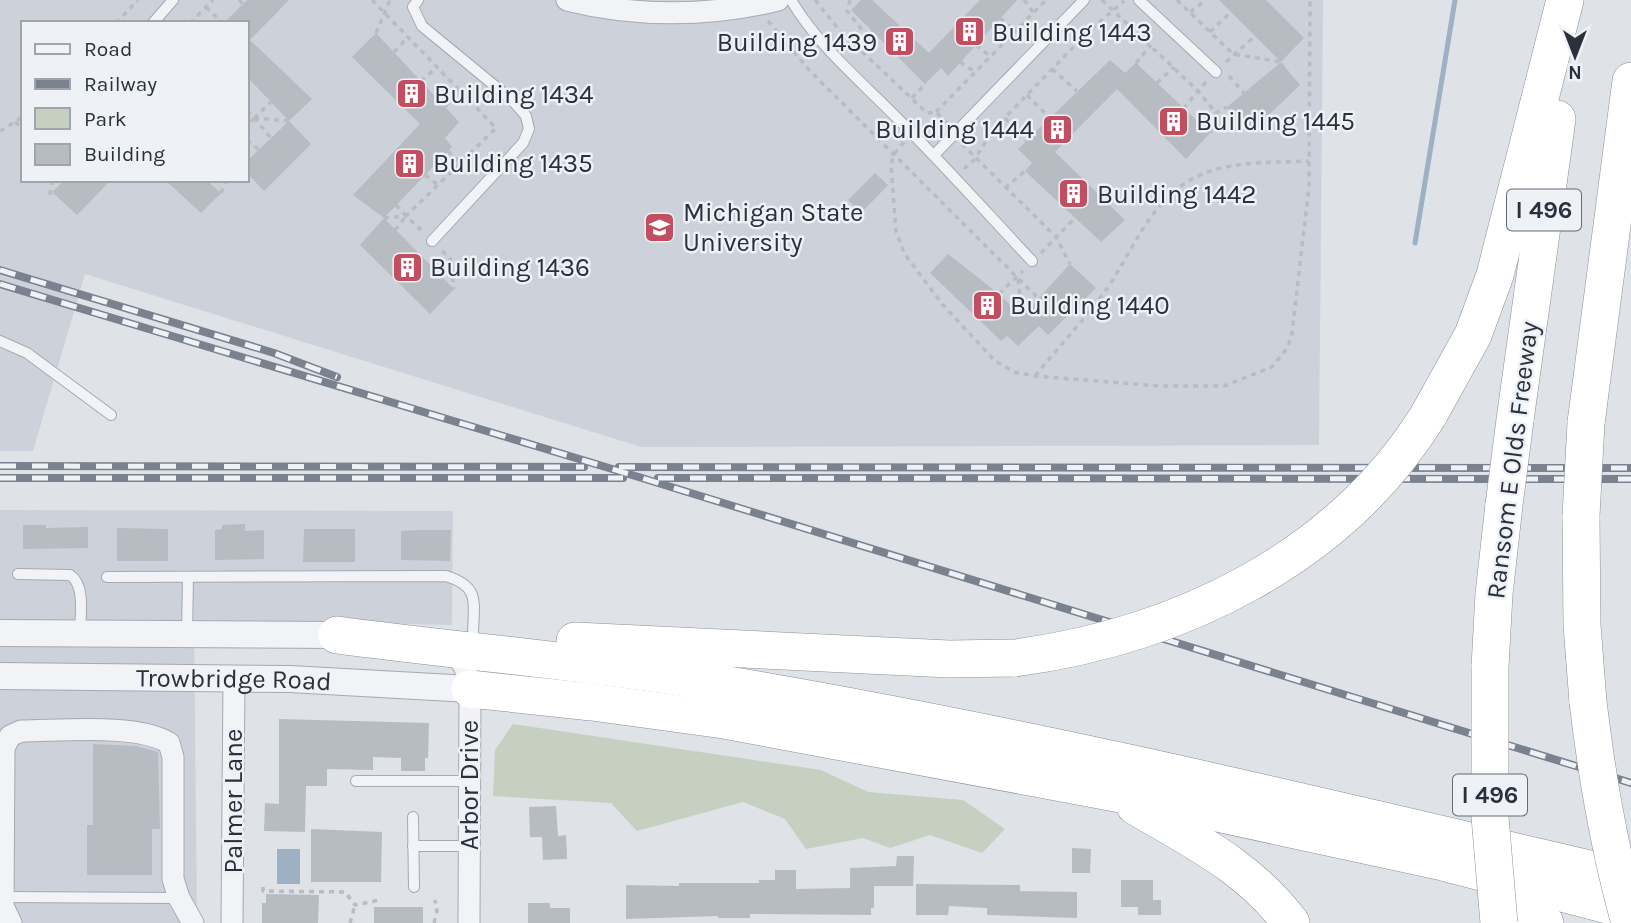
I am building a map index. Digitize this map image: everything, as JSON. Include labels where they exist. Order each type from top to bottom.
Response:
[{"type":"highway","points":[[337,635],[464,643],[949,659],[1015,658],[1088,645],[1134,633],[1188,613],[1260,577],[1309,543],[1362,497],[1402,452],[1428,416],[1467,346],[1489,294],[1510,221],[1565,0]]},
{"type":"highway","name":"Ransom E Olds Freeway","points":[[1499,923],[1490,817],[1490,667],[1494,594],[1515,420],[1574,0]]},
{"type":"highway","name":"I 496","points":[[1630,923],[1610,848],[1588,702],[1582,625],[1581,516],[1586,424],[1631,81]]},
{"type":"highway","points":[[464,643],[702,681],[962,728],[1443,862],[1631,911]]},
{"type":"highway","points":[[470,689],[724,720],[1113,793],[1184,790],[1631,879]]},
{"type":"highway","points":[[1113,793],[1224,858],[1261,888],[1291,923]]},
{"type":"highway","points":[[1443,862],[1492,884],[1534,912],[1545,923]]},
{"type":"street","points":[[567,0],[625,12],[681,11],[769,2]]},
{"type":"street","name":"Trowbridge Road","points":[[0,633],[337,635]]},
{"type":"street","points":[[0,645],[33,645],[80,634]]},
{"type":"street","points":[[128,678],[115,664],[114,652],[120,645],[220,635]]},
{"type":"street","name":"Arbor Drive","points":[[464,643],[465,668],[470,689],[469,923]]},
{"type":"street","name":"Trowbridge Road","points":[[0,676],[290,679],[470,689]]},
{"type":"street","name":"Palmer Lane","points":[[232,923],[234,678]]},
{"type":"street","points":[[12,923],[3,906],[2,785],[4,748],[10,736],[21,731],[132,731],[157,735],[169,743],[173,757],[173,879],[179,898],[193,923]]},
{"type":"lane","points":[[155,21],[173,0]]},
{"type":"lane","points":[[418,0],[413,6],[422,26],[512,100],[526,116],[529,129],[523,143],[432,241]]},
{"type":"lane","points":[[792,0],[803,20],[821,41],[934,155],[1032,261]]},
{"type":"lane","points":[[934,155],[1084,0]]},
{"type":"lane","points":[[1139,0],[1216,72]]},
{"type":"lane","points":[[0,341],[27,353],[111,415]]},
{"type":"lane","points":[[18,574],[70,575],[76,579],[79,588],[80,634]]},
{"type":"lane","points":[[107,577],[446,576],[470,588],[473,599],[464,643]]},
{"type":"lane","points":[[187,635],[188,577]]},
{"type":"lane","points":[[356,780],[469,780]]},
{"type":"lane","points":[[413,817],[414,887]]},
{"type":"lane","points":[[414,846],[469,846]]},
{"type":"lane","points":[[3,897],[179,898]]},
{"type":"path","points":[[118,21],[138,0]]},
{"type":"path","points":[[192,21],[213,0]]},
{"type":"path","points":[[372,0],[496,128],[406,216],[396,230]]},
{"type":"path","points":[[376,33],[390,0]]},
{"type":"path","points":[[815,0],[840,31],[927,113],[936,112],[1045,0]]},
{"type":"path","points":[[849,0],[847,11],[867,36]]},
{"type":"path","points":[[1024,0],[1033,12]]},
{"type":"path","points":[[1102,0],[1174,67],[1216,113]]},
{"type":"path","points":[[960,173],[975,159],[993,130],[1125,0]]},
{"type":"path","points":[[1177,0],[1233,54],[1281,62]]},
{"type":"path","points":[[1190,12],[1206,0]]},
{"type":"path","points":[[912,133],[894,154],[891,165],[896,231],[904,253],[943,304],[996,361],[1014,372],[1035,376],[1159,386],[1224,386],[1272,367],[1288,347],[1292,333],[1309,187],[1310,0]]},
{"type":"path","points":[[769,2],[771,25],[810,71],[1038,298]]},
{"type":"path","points":[[206,7],[220,21]]},
{"type":"path","points":[[1210,32],[1231,12]]},
{"type":"path","points":[[1000,18],[1015,31]]},
{"type":"path","points":[[856,46],[873,31]]},
{"type":"path","points":[[394,52],[408,37]]},
{"type":"path","points":[[976,45],[990,56]]},
{"type":"path","points":[[1136,63],[1151,45]]},
{"type":"path","points":[[960,62],[975,72]]},
{"type":"path","points":[[421,81],[437,67]]},
{"type":"path","points":[[1157,83],[1174,67]]},
{"type":"path","points":[[1052,69],[1077,91]]},
{"type":"path","points":[[1229,75],[1244,93]]},
{"type":"path","points":[[912,98],[925,84]]},
{"type":"path","points":[[444,107],[460,91]]},
{"type":"path","points":[[1184,108],[1198,91]]},
{"type":"path","points":[[1027,95],[1050,118]]},
{"type":"path","points":[[248,125],[271,102]]},
{"type":"path","points":[[1210,132],[1216,113],[1227,107]]},
{"type":"path","points":[[248,112],[271,138]]},
{"type":"path","points":[[936,112],[975,159],[1056,237],[1070,264]]},
{"type":"path","points":[[0,131],[21,118]]},
{"type":"path","points":[[254,118],[289,121]]},
{"type":"path","points":[[1005,118],[1026,141]]},
{"type":"path","points":[[15,122],[21,127]]},
{"type":"path","points":[[248,141],[259,150]]},
{"type":"path","points":[[448,151],[460,163]]},
{"type":"path","points":[[1035,376],[1106,290],[1149,219],[1192,179],[1226,167],[1309,161]]},
{"type":"path","points":[[1005,188],[1025,171]]},
{"type":"path","points":[[425,175],[438,185]]},
{"type":"path","points":[[50,195],[52,182]]},
{"type":"path","points":[[221,193],[225,182]]},
{"type":"path","points":[[396,205],[450,258],[454,289]]},
{"type":"path","points":[[384,218],[406,216]]},
{"type":"path","points":[[999,294],[1075,218]]},
{"type":"path","points":[[1018,277],[1021,316]]},
{"type":"path","points":[[263,887],[263,891],[345,892],[355,905]]},
{"type":"path","points":[[355,905],[380,900]]},
{"type":"path","points":[[434,923],[437,911],[435,900]]},
{"type":"path","points":[[350,923],[355,905]]},
{"type":"shaded area","name":"Michigan State University","points":[[0,0],[1323,0],[1319,445],[641,447],[85,274],[33,451],[0,451]]},
{"type":"shaded area","points":[[0,510],[453,511],[452,625],[194,620],[197,923],[0,923]]},
{"type":"green space","points":[[513,724],[821,770],[868,792],[963,800],[1005,829],[982,853],[930,835],[890,848],[863,838],[806,849],[785,819],[743,802],[637,831],[611,803],[493,796],[495,750]]},
{"type":"water","points":[[277,849],[300,849],[300,884],[277,884]]},
{"type":"building","points":[[247,0],[289,0],[250,40],[312,99],[289,121],[248,78],[248,21],[226,21]]},
{"type":"building","points":[[861,0],[872,0],[929,53],[980,0],[1017,0],[948,76],[941,68],[925,84],[851,10]]},
{"type":"building","points":[[1219,0],[1266,0],[1304,38],[1281,62]]},
{"type":"building","points":[[376,33],[459,122],[445,138],[452,147],[384,218],[353,195],[420,124],[352,57]]},
{"type":"building","points":[[1110,60],[1125,73],[1136,63],[1210,133],[1186,159],[1117,89],[1055,152],[1125,220],[1101,242],[1025,171],[1032,163],[1018,149]]},
{"type":"building","points":[[1281,62],[1300,85],[1252,131],[1227,107]]},
{"type":"building","points":[[289,121],[311,144],[264,191],[248,174],[248,160]]},
{"type":"building","points":[[875,173],[888,185],[861,213],[848,200]]},
{"type":"building","points":[[63,182],[109,182],[77,215],[52,192]]},
{"type":"building","points":[[167,182],[208,182],[221,193],[201,213]]},
{"type":"building","name":"Building 1436","points":[[384,218],[454,289],[430,314],[360,245]]},
{"type":"building","points":[[948,254],[1022,316],[1070,264],[1096,288],[1048,335],[1039,326],[1018,346],[1007,336],[1001,341],[930,273]]},
{"type":"building","points":[[245,524],[245,531],[264,530],[264,559],[215,560],[215,530],[222,529],[222,525]]},
{"type":"building","points":[[23,525],[46,525],[46,528],[88,527],[88,548],[23,549]]},
{"type":"building","points":[[117,528],[168,529],[168,561],[117,561]]},
{"type":"building","points":[[304,529],[355,529],[355,562],[303,562]]},
{"type":"building","points":[[451,530],[450,561],[401,560],[401,531]]},
{"type":"building","points":[[279,719],[429,723],[425,771],[401,771],[401,758],[373,757],[373,770],[327,769],[327,786],[306,786],[305,832],[264,831],[265,803],[279,804]]},
{"type":"building","points":[[93,744],[136,746],[158,752],[160,829],[152,829],[152,875],[87,875],[87,825],[93,825]]},
{"type":"building","points":[[556,806],[558,836],[566,835],[567,859],[543,860],[542,837],[530,837],[529,807]]},
{"type":"building","points":[[311,829],[382,832],[381,882],[311,882]]},
{"type":"building","points":[[1072,848],[1091,849],[1090,873],[1072,873]]},
{"type":"building","points":[[897,856],[914,856],[913,886],[874,886],[874,908],[871,908],[871,915],[750,914],[750,918],[718,916],[626,919],[626,885],[759,883],[759,880],[775,880],[775,870],[796,870],[796,889],[850,888],[850,868],[896,866]]},
{"type":"building","points":[[1121,880],[1153,880],[1153,900],[1161,900],[1161,915],[1138,915],[1138,907],[1121,907]]},
{"type":"building","points":[[916,884],[1020,885],[1020,891],[1077,892],[1077,918],[987,915],[987,908],[949,906],[948,915],[916,915]]},
{"type":"building","points":[[266,894],[319,895],[318,923],[262,923],[262,903],[266,903]]},
{"type":"building","points":[[528,903],[550,903],[550,908],[570,908],[570,923],[528,923]]},
{"type":"building","points":[[374,907],[423,907],[423,923],[374,923]]},
{"type":"waterway","points":[[1415,243],[1455,0]]},
{"type":"railway","points":[[0,270],[274,353],[337,377]]},
{"type":"railway","points":[[0,284],[642,478],[1631,783]]},
{"type":"railway","points":[[0,466],[584,467]]},
{"type":"railway","points":[[619,467],[1631,468]]},
{"type":"railway","points":[[0,478],[623,478]]},
{"type":"railway","points":[[658,478],[1631,479]]},
{"type":"place","name":"Building 1443","points":[[969,32]]},
{"type":"place","name":"Building 1439","points":[[900,42]]},
{"type":"place","name":"Building 1434","points":[[411,94]]},
{"type":"place","name":"Building 1445","points":[[1173,121]]},
{"type":"place","name":"Building 1444","points":[[1057,129]]},
{"type":"place","name":"Building 1435","points":[[410,163]]},
{"type":"place","name":"Building 1442","points":[[1074,194]]},
{"type":"place","name":"Michigan State University","points":[[660,227]]},
{"type":"place","name":"Building 1436","points":[[407,267]]},
{"type":"place","name":"Building 1440","points":[[987,305]]}]
